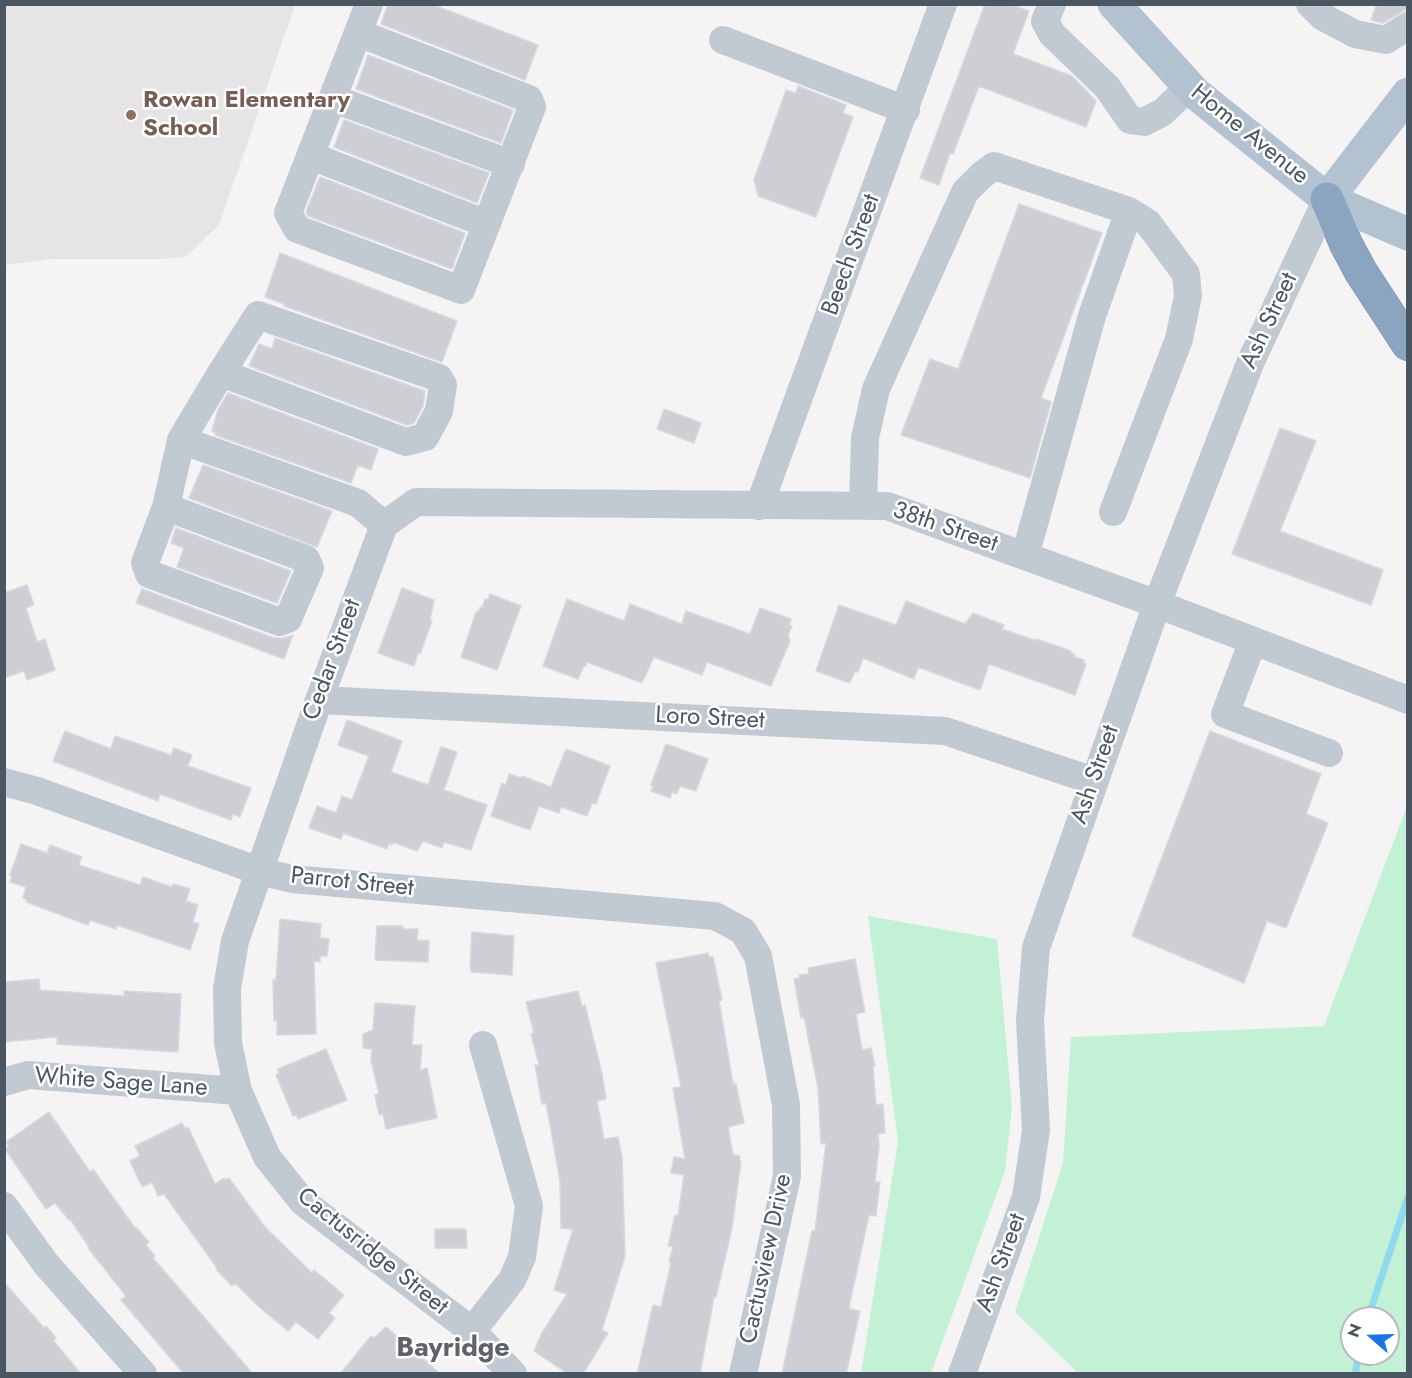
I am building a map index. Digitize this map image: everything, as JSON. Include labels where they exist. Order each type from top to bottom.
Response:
[{"type":"highway","points":[[1327,199],[1361,272],[1407,344]]},
{"type":"main road","name":"Home Avenue","points":[[1114,4],[1189,87],[1327,199],[1407,234]]},
{"type":"main road","points":[[1327,199],[1407,94]]},
{"type":"street","points":[[358,33],[529,99],[532,107],[461,290],[297,229],[288,213],[369,4]]},
{"type":"street","name":"Beech Street","points":[[759,506],[943,4]]},
{"type":"street","points":[[1052,4],[1045,21],[1052,34],[1107,87],[1130,120],[1144,123],[1163,112],[1189,87]]},
{"type":"street","points":[[1310,4],[1323,17],[1355,34],[1386,40],[1407,26]]},
{"type":"street","points":[[723,40],[906,110]]},
{"type":"street","points":[[334,99],[511,164]]},
{"type":"street","points":[[311,156],[487,224]]},
{"type":"street","points":[[863,506],[865,438],[876,389],[965,192],[994,166],[1129,211],[1148,223],[1185,274],[1188,296],[1179,339],[1113,512]]},
{"type":"street","name":"Ash Street","points":[[962,1374],[1026,1197],[1036,1130],[1030,1021],[1036,948],[1157,604],[1251,361],[1327,199]]},
{"type":"street","points":[[1025,556],[1092,316],[1129,211]]},
{"type":"street","points":[[166,507],[306,559],[310,568],[288,619],[280,622],[149,574],[145,563],[166,507],[181,440],[220,373],[258,315],[439,378],[443,385],[439,411],[425,437],[406,442],[220,373]]},
{"type":"street","points":[[181,440],[357,503],[384,525]]},
{"type":"street","name":"38th Street","points":[[384,525],[416,502],[887,506],[1157,604],[1407,700]]},
{"type":"street","name":"Cedar Street","points":[[259,871],[384,525]]},
{"type":"street","points":[[1253,641],[1225,714],[1329,753]]},
{"type":"street","name":"Loro Street","points":[[319,700],[945,731],[1094,781]]},
{"type":"street","name":"Parrot Street","points":[[4,782],[38,791],[259,871],[292,879],[715,916]]},
{"type":"street","name":"Cactusridge Street","points":[[259,871],[235,941],[227,989],[228,1043],[238,1090],[267,1157],[303,1202],[472,1331],[513,1374]]},
{"type":"street","name":"Cactusview Drive","points":[[715,916],[743,931],[758,956],[786,1105],[787,1176],[743,1374]]},
{"type":"street","points":[[472,1331],[512,1280],[522,1257],[529,1206],[483,1045]]},
{"type":"street","name":"White Sage Lane","points":[[4,1082],[28,1075],[238,1090]]},
{"type":"street","points":[[4,1206],[46,1264],[143,1374]]},
{"type":"shaded area","name":"Rowan Elementary School","points":[[4,5],[295,5],[219,225],[187,256],[165,259],[51,259],[5,265]]},
{"type":"green space","points":[[1407,806],[1407,1373],[1078,1373],[1015,1312],[1063,1163],[1071,1037],[1324,1026]]},
{"type":"green space","points":[[868,916],[997,939],[1012,1108],[1005,1171],[931,1373],[861,1373],[898,1141]]},
{"type":"building","points":[[388,4],[431,4],[538,45],[525,80],[381,24]]},
{"type":"building","points":[[985,4],[1010,4],[1029,11],[1013,54],[1072,76],[1096,101],[1086,127],[979,86],[939,185],[920,178]]},
{"type":"building","points":[[1377,4],[1407,4],[1405,10],[1383,23],[1371,20]]},
{"type":"building","points":[[368,55],[513,110],[501,143],[356,89]]},
{"type":"building","points":[[798,86],[846,105],[843,113],[853,117],[816,217],[758,196],[754,180],[786,90],[796,93]]},
{"type":"building","points":[[344,120],[489,173],[477,203],[334,147]]},
{"type":"building","points":[[320,177],[465,233],[452,269],[308,216],[306,212]]},
{"type":"building","points":[[1019,204],[1102,233],[1041,398],[1051,402],[1030,478],[901,435],[930,359],[958,369]]},
{"type":"building","points":[[280,253],[457,321],[442,362],[284,306],[284,304],[265,297]]},
{"type":"building","points":[[275,338],[425,391],[423,406],[414,423],[407,425],[249,366],[259,344],[272,349]]},
{"type":"building","points":[[228,393],[378,449],[371,470],[358,465],[351,483],[215,435],[216,433],[212,431],[218,410]]},
{"type":"building","points":[[664,409],[701,423],[694,443],[657,429]]},
{"type":"building","points":[[1280,428],[1316,441],[1280,531],[1383,570],[1371,605],[1232,554]]},
{"type":"building","points":[[203,465],[332,511],[317,547],[189,498]]},
{"type":"building","points":[[176,528],[291,571],[277,603],[177,567],[184,548],[171,543]]},
{"type":"building","points":[[27,585],[34,605],[26,608],[37,642],[45,639],[55,670],[27,680],[24,671],[4,678],[4,593]]},
{"type":"building","points":[[402,588],[434,600],[430,620],[432,621],[414,666],[378,653]]},
{"type":"building","points":[[142,589],[274,638],[293,635],[284,659],[136,603]]},
{"type":"building","points":[[490,594],[521,606],[497,670],[461,657],[476,612],[480,607],[482,608],[485,599],[488,600]]},
{"type":"building","points":[[567,599],[624,621],[630,604],[682,624],[686,611],[750,634],[760,608],[791,619],[789,625],[792,626],[788,635],[790,641],[771,686],[707,662],[702,675],[654,657],[642,683],[587,662],[578,679],[543,666]]},
{"type":"building","points":[[906,601],[965,624],[973,613],[1004,625],[1002,629],[1071,651],[1074,657],[1084,660],[1086,664],[1075,695],[989,664],[980,690],[918,667],[914,679],[863,658],[858,672],[855,671],[850,683],[816,671],[839,605],[896,625]]},
{"type":"building","points":[[347,720],[402,741],[391,772],[428,785],[441,747],[457,752],[444,790],[487,805],[471,850],[444,842],[442,848],[423,841],[417,851],[393,842],[392,845],[389,843],[387,849],[343,833],[341,839],[309,828],[317,806],[336,813],[342,796],[352,800],[369,756],[338,745]]},
{"type":"building","points":[[65,731],[111,749],[115,736],[171,755],[174,748],[192,755],[188,766],[251,788],[240,817],[233,814],[231,820],[160,794],[158,801],[53,761]]},
{"type":"building","points":[[1210,731],[1321,774],[1306,814],[1328,823],[1286,928],[1267,921],[1244,983],[1132,936]]},
{"type":"building","points":[[666,744],[708,759],[696,791],[680,786],[677,794],[672,792],[670,798],[651,791],[653,786],[651,785]]},
{"type":"building","points":[[566,749],[610,766],[596,804],[592,803],[587,816],[561,807],[559,813],[539,806],[530,830],[491,816],[502,783],[506,785],[509,774],[521,778],[522,776],[551,787]]},
{"type":"building","points":[[21,844],[47,853],[50,845],[82,857],[79,865],[140,885],[143,877],[172,887],[173,884],[190,889],[186,901],[198,905],[193,922],[199,924],[190,950],[117,925],[116,929],[90,920],[88,925],[26,902],[27,900],[23,898],[26,887],[10,882],[12,876],[10,875]]},
{"type":"building","points":[[280,919],[321,924],[320,938],[329,939],[327,956],[320,956],[320,962],[314,961],[316,1034],[277,1035],[277,1020],[274,1021],[273,980],[276,980]]},
{"type":"building","points":[[377,926],[403,926],[403,929],[418,929],[417,940],[429,941],[428,962],[375,960]]},
{"type":"building","points":[[472,932],[514,936],[512,975],[471,972]]},
{"type":"building","points":[[708,953],[709,957],[713,957],[722,1000],[719,1001],[733,1084],[736,1084],[744,1123],[728,1127],[733,1155],[740,1156],[741,1161],[732,1228],[716,1297],[714,1297],[700,1374],[637,1374],[653,1305],[661,1307],[671,1263],[669,1262],[673,1247],[668,1246],[675,1215],[678,1216],[684,1175],[671,1173],[674,1157],[685,1159],[673,1088],[681,1087],[656,963]]},
{"type":"building","points":[[855,959],[865,1012],[856,1014],[862,1050],[871,1048],[875,1066],[873,1066],[876,1105],[883,1104],[885,1133],[878,1134],[875,1182],[880,1182],[876,1216],[869,1215],[849,1307],[860,1311],[846,1374],[782,1374],[812,1231],[815,1231],[826,1143],[821,1144],[818,1088],[794,979],[800,978],[799,975],[809,974],[808,968]]},
{"type":"building","points":[[39,979],[40,990],[124,996],[124,991],[181,994],[178,1052],[57,1044],[57,1037],[4,1042],[4,982]]},
{"type":"building","points":[[578,991],[582,1006],[585,1005],[602,1073],[606,1099],[597,1101],[604,1139],[618,1137],[622,1156],[625,1256],[602,1330],[608,1333],[583,1374],[568,1374],[534,1351],[542,1333],[567,1294],[554,1290],[573,1229],[561,1228],[560,1181],[546,1103],[542,1104],[535,1065],[539,1065],[531,1034],[534,1033],[526,1002]]},
{"type":"building","points":[[375,1003],[415,1006],[412,1045],[422,1045],[420,1070],[427,1068],[437,1118],[386,1129],[383,1114],[379,1115],[375,1095],[379,1094],[371,1060],[372,1049],[363,1048],[363,1034],[373,1030]]},
{"type":"building","points":[[326,1049],[347,1100],[298,1119],[296,1115],[293,1116],[276,1075],[279,1073],[278,1069]]},
{"type":"building","points":[[49,1112],[90,1172],[93,1169],[135,1228],[149,1242],[146,1245],[155,1256],[153,1258],[253,1374],[184,1374],[121,1300],[126,1296],[88,1248],[70,1219],[55,1203],[46,1209],[5,1149],[9,1146],[6,1142]]},
{"type":"building","points":[[182,1123],[185,1129],[188,1127],[215,1184],[224,1178],[225,1180],[229,1178],[265,1227],[312,1273],[314,1270],[344,1295],[329,1313],[335,1318],[318,1339],[296,1322],[288,1331],[235,1283],[232,1286],[216,1269],[164,1194],[158,1196],[152,1182],[142,1187],[130,1161],[140,1156],[135,1146]]},
{"type":"building","points":[[435,1229],[466,1229],[467,1248],[435,1248]]},
{"type":"building","points":[[4,1282],[44,1328],[46,1326],[56,1338],[53,1340],[81,1374],[4,1374]]},
{"type":"building","points":[[386,1327],[440,1374],[340,1374],[371,1336],[374,1338]]},
{"type":"waterway","points":[[1372,1306],[1408,1197]]},
{"type":"waterway","points":[[1355,1374],[1357,1366]]},
{"type":"place","name":"Rowan Elementary School","points":[[131,115]]},
{"type":"district","name":"Bayridge","points":[[453,1349]]}]
